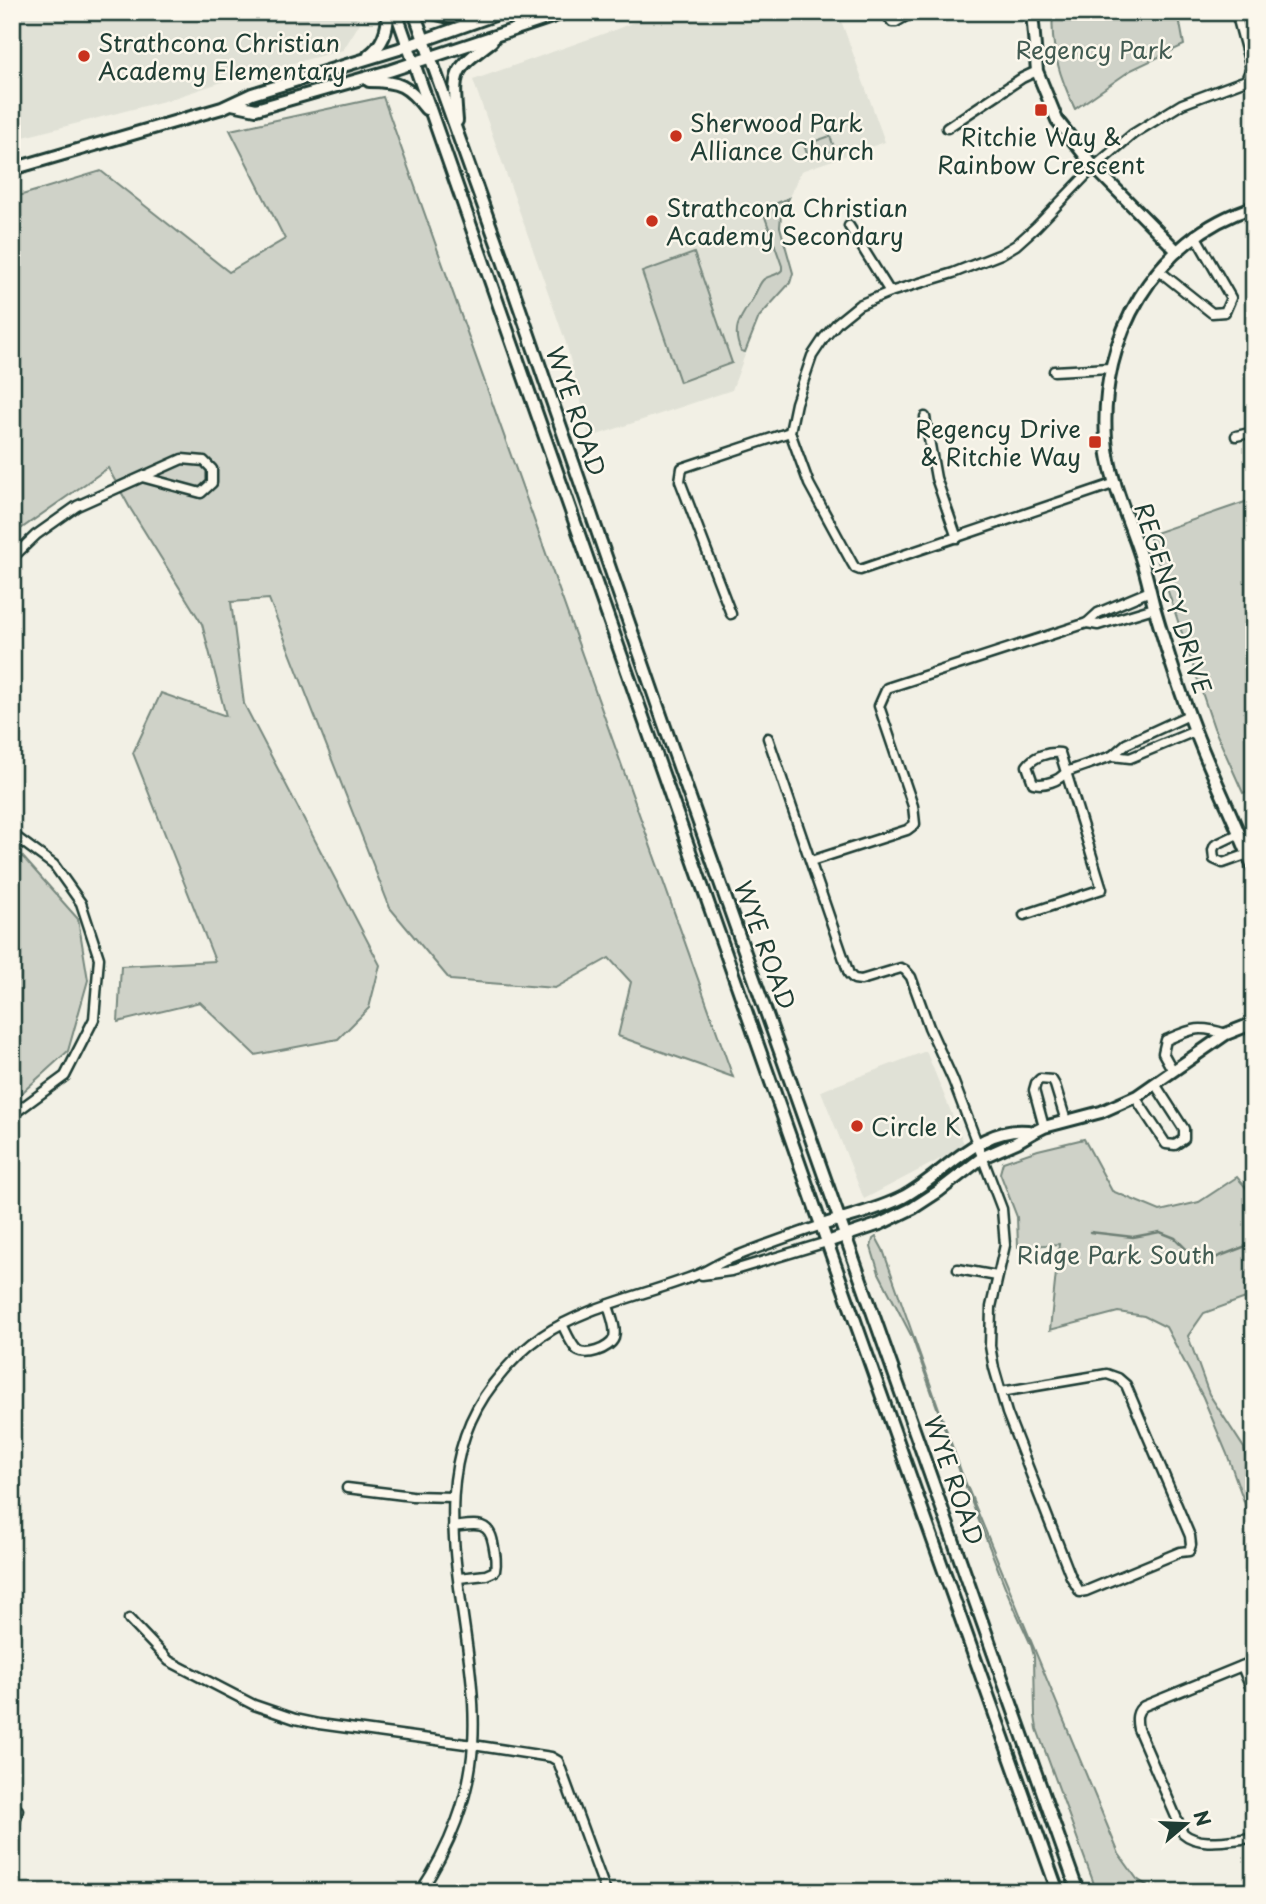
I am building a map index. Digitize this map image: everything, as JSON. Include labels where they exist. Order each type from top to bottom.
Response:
[{"type":"main road","points":[[361,61],[377,49],[387,31],[388,12]]},
{"type":"main road","name":"WYE ROAD","points":[[396,12],[1058,1892]]},
{"type":"main road","name":"WYE ROAD","points":[[414,12],[1078,1892]]},
{"type":"main road","points":[[428,12],[449,17],[491,17]]},
{"type":"main road","points":[[12,169],[232,104],[252,94],[407,46],[503,12]]},
{"type":"main road","points":[[232,104],[256,110],[414,64],[567,12]]},
{"type":"main road","points":[[1032,12],[1037,71],[1057,120],[1094,167],[1177,251]]},
{"type":"main road","points":[[457,135],[454,89],[459,71],[467,60],[498,36]]},
{"type":"main road","points":[[359,80],[388,81],[402,85],[414,94],[432,115]]},
{"type":"main road","name":"REGENCY DRIVE","points":[[1254,207],[1212,225],[1195,236],[1158,270],[1133,306],[1121,335],[1110,368],[1105,405],[1106,441],[1116,483],[1143,561],[1154,608],[1189,715],[1238,834],[1251,853],[1254,870]]},
{"type":"main road","points":[[822,1225],[904,1196],[977,1144],[1007,1132],[1039,1129],[1101,1112],[1135,1097],[1226,1034],[1254,1023]]},
{"type":"main road","points":[[827,1242],[880,1224],[913,1209],[983,1157],[1039,1129]]},
{"type":"street","points":[[885,12],[892,22],[913,12]]},
{"type":"street","points":[[1116,483],[865,569],[855,568],[809,484],[790,432],[796,403],[812,356],[824,338],[859,305],[1001,254],[1036,227],[1094,167],[1133,134],[1182,104],[1246,80],[1251,68],[1236,12]]},
{"type":"street","points":[[947,128],[1022,78],[1037,71]]},
{"type":"street","points":[[849,226],[890,292]]},
{"type":"street","points":[[1158,270],[1212,313],[1225,312],[1231,298],[1195,236]]},
{"type":"street","points":[[1054,371],[1110,368]]},
{"type":"street","points":[[925,417],[936,478],[957,538]]},
{"type":"street","points":[[731,614],[680,481],[682,468],[790,432]]},
{"type":"street","points":[[1236,436],[1254,432]]},
{"type":"street","points":[[12,558],[36,535],[77,506],[182,459],[204,461],[212,470],[212,483],[201,493],[142,477]]},
{"type":"street","points":[[811,862],[906,830],[915,824],[913,806],[878,706],[887,688],[1087,623],[1098,612],[1150,591]]},
{"type":"street","points":[[1087,623],[1098,625],[1154,608]]},
{"type":"street","points":[[1024,915],[1102,889],[1066,772],[1060,753],[1052,752],[1031,759],[1027,765],[1032,783],[1040,785],[1061,779],[1066,772],[1112,756],[1126,744],[1189,715]]},
{"type":"street","points":[[1112,756],[1130,758],[1195,730]]},
{"type":"street","points":[[768,738],[849,974],[854,979],[861,980],[901,968],[911,977],[998,1198],[1004,1220],[1005,1245],[991,1307],[990,1346],[994,1368],[1007,1413],[1070,1577],[1080,1592],[1086,1591],[1180,1552],[1189,1551],[1189,1536],[1126,1385],[1118,1378],[1107,1374],[1001,1392]]},
{"type":"street","points":[[12,834],[54,865],[81,904],[99,958],[94,1019],[65,1076],[12,1115]]},
{"type":"street","points":[[1238,834],[1215,845],[1214,859],[1223,863],[1251,853]]},
{"type":"street","points":[[1173,1071],[1163,1053],[1166,1040],[1197,1029],[1208,1028],[1226,1034]]},
{"type":"street","points":[[1039,1129],[1034,1090],[1040,1079],[1052,1080],[1066,1121]]},
{"type":"street","points":[[1135,1097],[1166,1144],[1175,1146],[1184,1139],[1184,1129],[1154,1084]]},
{"type":"street","points":[[420,1892],[443,1856],[457,1820],[474,1745],[472,1696],[453,1527],[453,1497],[463,1441],[484,1395],[520,1353],[541,1336],[583,1313],[695,1276],[726,1260],[822,1225]]},
{"type":"street","points":[[695,1276],[732,1270],[827,1242]]},
{"type":"street","points":[[958,1269],[997,1276]]},
{"type":"street","points":[[562,1324],[576,1350],[591,1353],[609,1345],[614,1339],[608,1305]]},
{"type":"street","points":[[347,1488],[412,1496],[453,1497]]},
{"type":"street","points":[[453,1527],[479,1525],[488,1528],[497,1562],[495,1571],[486,1575],[459,1578]]},
{"type":"street","points":[[129,1619],[169,1661],[254,1705],[295,1719],[551,1757],[558,1761],[606,1892]]},
{"type":"street","points":[[1254,1661],[1144,1706],[1139,1709],[1137,1722],[1183,1833],[1189,1839],[1201,1841],[1254,1838]]},
{"type":"street","points":[[1242,1666],[1254,1696]]},
{"type":"street","points":[[12,1835],[18,1810]]},
{"type":"shaded area","points":[[12,12],[356,12],[360,23],[343,50],[225,81],[168,100],[12,140]]},
{"type":"shaded area","name":"Strathcona Christian Academy Secondary","points":[[658,12],[838,12],[885,142],[801,171],[781,215],[780,227],[792,277],[790,283],[759,317],[732,390],[588,438],[566,343],[473,80]]},
{"type":"shaded area","points":[[926,1051],[965,1146],[864,1199],[821,1091]]},
{"type":"green space","name":"Regency Park","points":[[1053,12],[1178,12],[1184,45],[1131,70],[1075,109],[1057,62]]},
{"type":"green space","points":[[383,97],[733,1077],[618,1036],[631,982],[609,958],[555,988],[450,980],[390,908],[269,599],[231,602],[244,704],[380,965],[369,1008],[338,1039],[255,1055],[200,1002],[118,1022],[121,966],[215,961],[133,753],[161,693],[226,716],[202,624],[108,468],[12,535],[12,198],[101,171],[229,272],[285,239],[230,130]]},
{"type":"green space","points":[[830,136],[835,150],[809,159],[804,145]]},
{"type":"green space","points":[[789,198],[781,215],[780,227],[793,273],[790,283],[759,317],[745,352],[741,351],[737,330],[741,318],[763,280],[782,270],[765,217],[777,203]]},
{"type":"green space","points":[[694,253],[732,363],[680,382],[642,272]]},
{"type":"green space","points":[[1254,499],[1254,789],[1243,793],[1214,728],[1149,535]]},
{"type":"green space","points":[[22,856],[78,919],[88,980],[68,1051],[12,1100],[12,875]]},
{"type":"green space","name":"Ridge Park South","points":[[1084,1139],[1112,1191],[1160,1211],[1199,1202],[1237,1177],[1254,1197],[1254,1295],[1204,1313],[1188,1336],[1209,1394],[1244,1448],[1254,1496],[1254,1529],[1203,1397],[1166,1327],[1144,1316],[1118,1312],[1050,1330],[1059,1244],[1018,1247],[1017,1217],[1000,1173],[1003,1162]]},
{"type":"green space","points":[[876,1237],[883,1250],[962,1474],[1119,1854],[1137,1879],[1157,1892],[1097,1892],[1037,1729],[1034,1656],[1031,1645],[962,1478],[912,1337],[879,1273],[871,1247]]},
{"type":"waterway","points":[[1090,1232],[1133,1237],[1160,1232],[1175,1238],[1195,1258],[1207,1261],[1254,1243]]},
{"type":"place","name":"Strathcona Christian Academy Elementary","points":[[84,56]]},
{"type":"place","name":"Ritchie Way & Rainbow Crescent","points":[[1041,110]]},
{"type":"place","name":"Sherwood Park Alliance Church","points":[[676,136]]},
{"type":"place","name":"Strathcona Christian Academy Secondary","points":[[652,221]]},
{"type":"place","name":"Regency Drive & Ritchie Way","points":[[1095,442]]},
{"type":"place","name":"Circle K","points":[[857,1126]]}]
